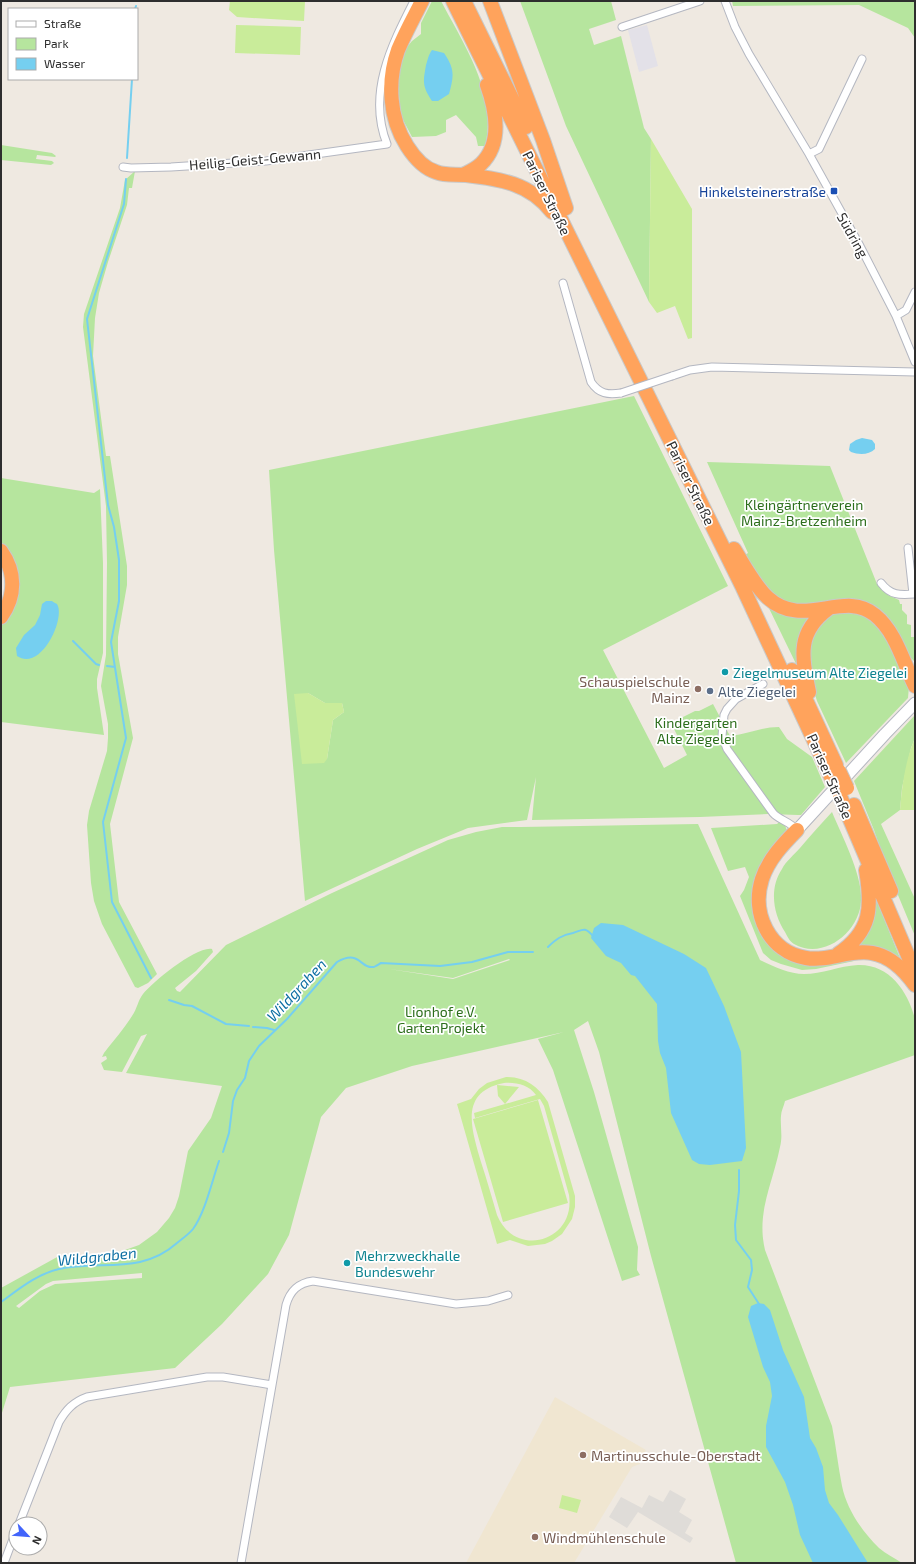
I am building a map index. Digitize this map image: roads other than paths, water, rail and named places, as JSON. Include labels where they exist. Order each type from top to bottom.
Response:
[{"type":"highway","points":[[422,1],[399,49],[393,71],[391,93],[394,113],[400,135],[417,159],[429,169],[437,173],[503,180],[523,188],[535,195],[551,211],[574,246]]},
{"type":"highway","name":"Pariser Straße","points":[[453,1],[836,775]]},
{"type":"highway","name":"Pariser Straße","points":[[464,1],[734,549],[814,715],[843,792],[915,950]]},
{"type":"highway","points":[[490,1],[543,140],[566,208]]},
{"type":"highway","points":[[463,175],[476,168],[487,157],[494,142],[496,132],[495,114],[492,101],[467,29]]},
{"type":"highway","points":[[734,549],[757,586],[769,599],[784,608],[802,611],[828,609],[849,605],[862,608],[872,613],[884,624],[910,663],[915,686]]},
{"type":"highway","points":[[1,551],[9,564],[13,580],[9,604],[1,617]]},
{"type":"highway","points":[[1,563],[6,577],[5,592],[1,604]]},
{"type":"highway","points":[[814,715],[805,673],[803,645],[807,632],[813,622],[828,609]]},
{"type":"highway","name":"Pariser Straße","points":[[843,792],[864,854],[915,972]]},
{"type":"highway","points":[[797,830],[774,856],[762,878],[759,901],[762,920],[766,931],[782,948],[792,954],[804,958],[815,959],[862,952],[880,955],[894,963],[915,985]]},
{"type":"highway","points":[[836,955],[851,945],[860,935],[868,916],[870,898],[864,854]]},
{"type":"street","name":"Heilig-Geist-Gewann","points":[[123,167],[171,167],[266,161],[387,144],[380,117],[379,104],[381,83],[389,53],[414,1]]},
{"type":"street","points":[[622,27],[700,1]]},
{"type":"street","name":"Südring","points":[[725,1],[735,27],[809,154],[860,246],[896,316],[915,362]]},
{"type":"street","points":[[809,154],[819,149],[862,59]]},
{"type":"street","points":[[563,283],[591,382],[600,392],[605,394],[621,393],[690,370],[712,368],[915,372]]},
{"type":"street","points":[[896,316],[906,310],[915,292]]},
{"type":"street","points":[[881,583],[896,595],[914,594],[908,548]]},
{"type":"street","points":[[763,684],[736,699],[727,709],[724,715],[722,736],[727,749],[773,814],[788,822],[797,830],[915,703]]},
{"type":"street","points":[[241,1563],[287,1300],[292,1291],[307,1282],[320,1282],[456,1304],[488,1301],[508,1295]]},
{"type":"street","points":[[22,1516],[60,1422],[69,1408],[80,1400],[87,1397],[207,1377],[223,1377],[272,1385]]},
{"type":"street","points":[[4,1563],[8,1552]]},
{"type":"water","points":[[432,50],[444,53],[452,68],[453,77],[449,94],[438,101],[432,101],[424,84],[426,65]]},
{"type":"water","points":[[862,438],[872,440],[875,444],[875,449],[864,454],[851,452],[849,450],[850,444]]},
{"type":"water","points":[[46,601],[52,601],[57,604],[59,611],[55,631],[43,650],[35,657],[26,659],[17,656],[16,648],[24,635],[35,625],[40,615],[42,604]]},
{"type":"water","points":[[601,923],[623,925],[684,954],[706,968],[724,1006],[741,1052],[746,1148],[742,1161],[710,1165],[699,1164],[692,1160],[671,1113],[666,1068],[660,1053],[658,1041],[657,1004],[635,976],[631,975],[621,963],[606,956],[591,938],[594,928]]},
{"type":"water","points":[[758,1303],[764,1304],[770,1310],[783,1350],[804,1397],[810,1438],[816,1448],[823,1467],[825,1490],[829,1503],[868,1563],[813,1563],[800,1535],[793,1505],[785,1482],[766,1447],[766,1426],[772,1396],[770,1382],[763,1367],[748,1317],[751,1306]]},
{"type":"waterway","points":[[127,158],[132,80]]},
{"type":"waterway","points":[[126,179],[124,204],[87,319],[108,505],[114,527],[119,560],[119,601],[111,642],[126,738],[103,822],[112,902],[151,978]]},
{"type":"waterway","points":[[73,641],[96,664],[99,665]]},
{"type":"waterway","points":[[107,666],[115,667]]},
{"type":"waterway","name":"Wildgraben","points":[[548,947],[562,936],[581,930],[585,930],[593,936]]},
{"type":"waterway","name":"Wildgraben","points":[[223,1152],[229,1133],[233,1101],[237,1090],[245,1078],[249,1061],[259,1046],[287,1019],[337,962],[355,958],[369,967],[374,967],[381,963],[440,966],[472,962],[508,952],[533,952]]},
{"type":"waterway","points":[[169,1000],[192,1006],[226,1024],[249,1026]]},
{"type":"waterway","points":[[253,1027],[274,1030]]},
{"type":"waterway","name":"Wildgraben","points":[[1,1302],[28,1282],[51,1271],[75,1267],[135,1263],[163,1253],[193,1229],[205,1206],[219,1161]]},
{"type":"waterway","name":"Wildgraben","points":[[739,1170],[739,1191],[735,1225],[736,1240],[751,1260],[752,1270],[748,1287],[759,1304]]},
{"type":"place","name":"Hinkelsteinerstraße","points":[[834,191]]},
{"type":"place","name":"Ziegelmuseum Alte Ziegelei","points":[[725,672]]},
{"type":"place","name":"Schauspielschule Mainz","points":[[698,689]]},
{"type":"place","name":"Alte Ziegelei","points":[[710,691]]},
{"type":"place","name":"Mehrzweckhalle Bundeswehr","points":[[347,1263]]},
{"type":"place","name":"Martinusschule-Oberstadt","points":[[583,1455]]},
{"type":"place","name":"Windmühlenschule","points":[[535,1537]]},
{"type":"park label","name":"Kleingärtnerverein Mainz-Bretzenheim","points":[[804,512]]},
{"type":"park label","name":"Kindergarten Alte Ziegelei","points":[[696,730]]},
{"type":"park label","name":"Lionhof e.V. GartenProjekt","points":[[441,1020]]}]
